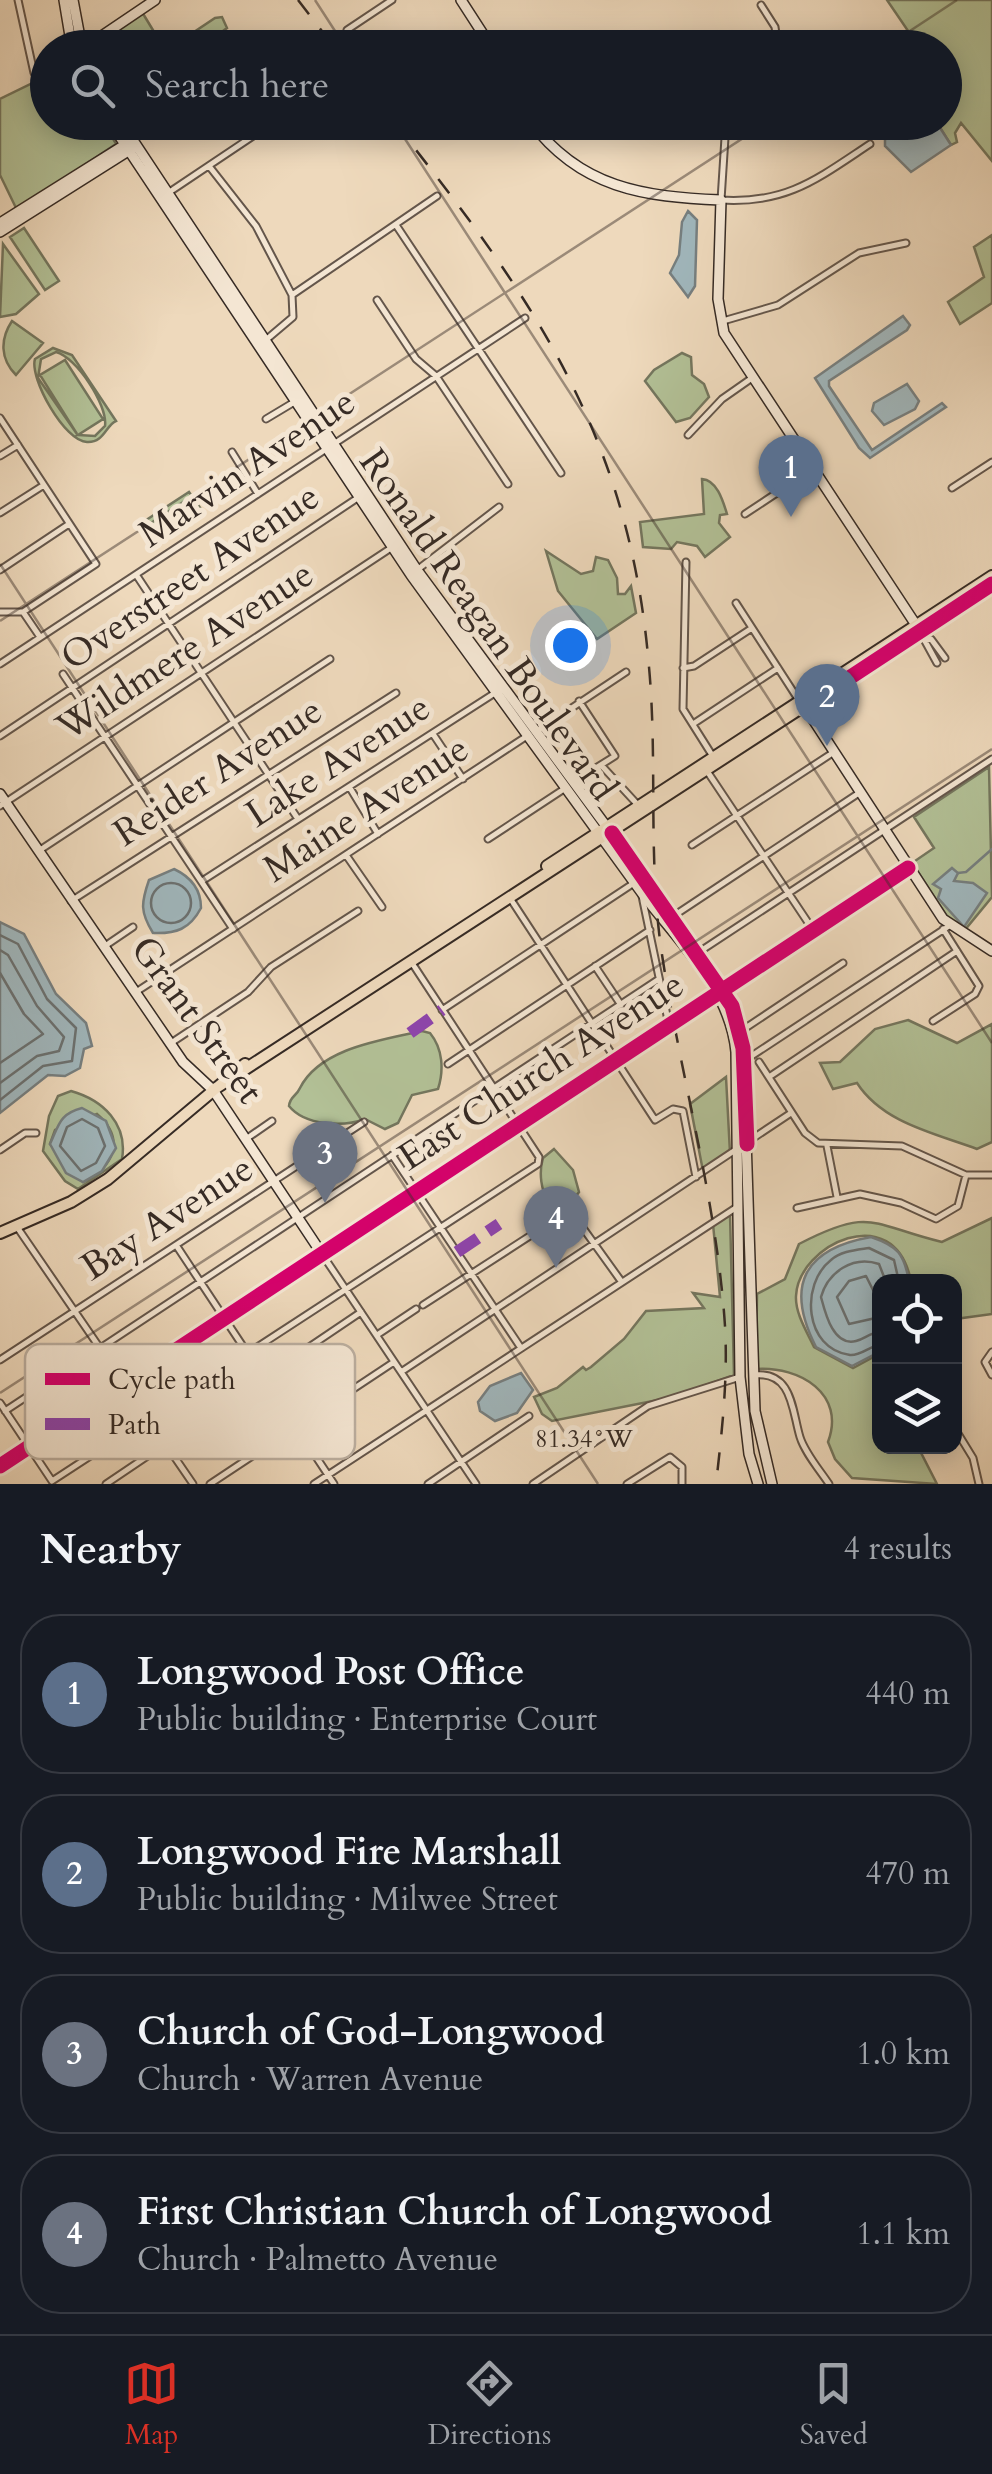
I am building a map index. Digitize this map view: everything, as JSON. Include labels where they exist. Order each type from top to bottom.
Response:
[{"type":"main road","points":[[64,0],[69,30]]},
{"type":"main road","points":[[73,0],[79,30]]},
{"type":"main road","points":[[110,30],[155,0]]},
{"type":"main road","points":[[460,0],[480,30]]},
{"type":"main road","name":"Ronald Reagan Boulevard","points":[[126,140],[168,194],[186,230]]},
{"type":"main road","name":"Ronald Reagan Boulevard","points":[[128,140],[396,544],[532,734],[698,952],[740,1030],[740,1376],[749,1454],[758,1484]]},
{"type":"main road","points":[[548,140],[570,163],[617,188],[656,198],[721,200],[720,322],[752,378],[921,632]]},
{"type":"main road","points":[[0,228],[74,176],[130,145]]},
{"type":"main road","points":[[22,213],[130,145]]},
{"type":"main road","name":"Ronald Reagan Boulevard","points":[[262,342],[360,497],[418,570],[500,690]]},
{"type":"main road","points":[[921,632],[992,576]]},
{"type":"main road","points":[[605,832],[639,806],[992,584]]},
{"type":"main road","points":[[0,1233],[108,1179],[213,1090],[605,832],[793,715],[805,701]]},
{"type":"main road","points":[[805,701],[946,928],[992,951]]},
{"type":"main road","name":"Ronald Reagan Boulevard","points":[[570,785],[598,814],[634,883],[720,992],[732,1027],[740,1062],[747,1144],[754,1395],[771,1481]]},
{"type":"main road","points":[[593,800],[598,814]]},
{"type":"main road","name":"Grant Street","points":[[2,801],[189,1069],[213,1090],[322,1254]]},
{"type":"main road","name":"East Church Avenue","points":[[184,1344],[908,868]]},
{"type":"main road","points":[[740,1354],[754,1375]]},
{"type":"main road","points":[[740,1376],[754,1395]]},
{"type":"main road","name":"East Church Avenue","points":[[0,1466],[25,1450]]},
{"type":"main road","points":[[749,1454],[760,1459],[771,1481]]},
{"type":"street","points":[[18,0],[30,56]]},
{"type":"street","points":[[348,30],[392,0]]},
{"type":"street","points":[[761,5],[774,30]]},
{"type":"street","points":[[168,194],[247,140]]},
{"type":"street","points":[[725,140],[721,200],[754,202],[790,194],[870,144]]},
{"type":"street","points":[[209,166],[256,226],[292,295],[293,317],[262,342]]},
{"type":"street","points":[[292,295],[437,196]]},
{"type":"street","points":[[396,225],[561,473]]},
{"type":"street","points":[[720,322],[778,305],[860,253],[906,243]]},
{"type":"street","points":[[377,300],[416,359],[436,376],[508,484]]},
{"type":"street","name":"Marvin Avenue","points":[[0,664],[525,318]]},
{"type":"street","points":[[688,434],[722,399],[752,378]]},
{"type":"street","points":[[266,419],[296,401]]},
{"type":"street","points":[[0,418],[96,564],[22,612],[0,612]]},
{"type":"street","points":[[0,456],[18,445]]},
{"type":"street","points":[[232,452],[258,494]]},
{"type":"street","points":[[952,488],[992,462]]},
{"type":"street","points":[[744,514],[813,469]]},
{"type":"street","points":[[0,513],[44,485]]},
{"type":"street","name":"Overstreet Avenue","points":[[0,736],[360,497]]},
{"type":"street","points":[[418,570],[499,507]]},
{"type":"street","points":[[0,570],[70,524]]},
{"type":"street","name":"Wildmere Avenue","points":[[2,801],[396,544]]},
{"type":"street","points":[[686,562],[683,709],[714,758]]},
{"type":"street","points":[[136,575],[298,820]]},
{"type":"street","points":[[736,603],[778,668],[805,701]]},
{"type":"street","points":[[22,612],[40,638]]},
{"type":"street","points":[[684,668],[694,666],[752,628]]},
{"type":"street","points":[[921,632],[932,639],[944,658]]},
{"type":"street","points":[[921,632],[937,663]]},
{"type":"street","points":[[38,851],[330,658]]},
{"type":"street","points":[[692,724],[778,668]]},
{"type":"street","name":"Maine Avenue","points":[[136,992],[626,672]]},
{"type":"street","points":[[64,674],[234,928]]},
{"type":"street","name":"Lake Avenue","points":[[202,881],[500,690]]},
{"type":"street","name":"Reider Avenue","points":[[71,900],[396,693]]},
{"type":"street","points":[[488,839],[615,756],[579,702]]},
{"type":"street","points":[[433,734],[463,779]]},
{"type":"street","points":[[692,845],[834,752]]},
{"type":"street","points":[[698,952],[992,760]]},
{"type":"street","points":[[601,764],[639,806]]},
{"type":"street","points":[[707,771],[813,930]]},
{"type":"street","points":[[350,788],[378,834]]},
{"type":"street","points":[[672,917],[860,792]]},
{"type":"street","points":[[346,855],[382,908]]},
{"type":"street","points":[[442,1010],[634,883]]},
{"type":"street","points":[[642,893],[669,1025]]},
{"type":"street","points":[[509,896],[655,1120],[673,1108],[684,1113],[697,1178]]},
{"type":"street","points":[[171,1043],[248,992],[270,967],[358,911]]},
{"type":"street","points":[[105,946],[133,927]]},
{"type":"street","points":[[740,1062],[946,928],[978,989],[933,1021]]},
{"type":"street","points":[[448,1064],[650,930]]},
{"type":"street","points":[[768,1077],[957,952]]},
{"type":"street","points":[[260,1344],[538,1164],[539,1157],[410,960]]},
{"type":"street","points":[[740,1030],[843,963]]},
{"type":"street","points":[[595,966],[621,1004]]},
{"type":"street","points":[[107,1344],[659,980]]},
{"type":"street","points":[[758,1062],[809,1138],[827,1146],[849,1142],[902,1146],[966,1175],[992,1175]]},
{"type":"street","points":[[401,1372],[791,1113]]},
{"type":"street","points":[[246,1139],[272,1121]]},
{"type":"street","name":"Bay Avenue","points":[[0,1360],[364,1122]]},
{"type":"street","points":[[0,1150],[25,1133],[36,1132]]},
{"type":"street","points":[[827,1146],[837,1196]]},
{"type":"street","points":[[392,1155],[520,1348]]},
{"type":"street","points":[[798,1208],[837,1196],[884,1198],[936,1219],[961,1202],[966,1175]]},
{"type":"street","points":[[355,1456],[737,1207]]},
{"type":"street","points":[[423,1305],[572,1210],[621,1281]]},
{"type":"street","points":[[16,1226],[100,1344]]},
{"type":"street","points":[[176,1244],[242,1344]]},
{"type":"street","name":"Grant Street","points":[[322,1254],[476,1484]]},
{"type":"street","points":[[376,1336],[416,1310]]},
{"type":"street","points":[[314,1344],[361,1312]]},
{"type":"street","points":[[992,1352],[985,1362],[992,1375]]},
{"type":"street","points":[[355,1387],[394,1362]]},
{"type":"street","points":[[754,1375],[776,1380],[791,1397],[801,1440],[828,1484]]},
{"type":"street","points":[[533,1484],[648,1406],[740,1376]]},
{"type":"street","points":[[5,1411],[25,1398]]},
{"type":"street","points":[[0,1403],[25,1441]]},
{"type":"street","points":[[428,1484],[529,1416]]},
{"type":"street","points":[[962,1439],[974,1458],[979,1484]]},
{"type":"street","points":[[627,1484],[670,1457],[682,1467],[682,1484]]},
{"type":"street","points":[[37,1459],[53,1483],[88,1459]]},
{"type":"street","points":[[106,1484],[144,1459]]},
{"type":"street","points":[[176,1459],[192,1484]]},
{"type":"street","points":[[210,1484],[247,1459]]},
{"type":"street","points":[[318,1459],[334,1484]]},
{"type":"street","points":[[314,1484],[351,1459]]},
{"type":"green space","points":[[887,0],[992,0],[992,161],[962,124],[962,30],[907,30]]},
{"type":"green space","points":[[142,12],[153,30],[116,30]]},
{"type":"green space","points":[[222,17],[227,28],[224,30],[197,30]]},
{"type":"green space","points":[[30,84],[30,140],[114,140],[116,144],[17,210],[0,175],[0,99]]},
{"type":"green space","points":[[24,228],[59,281],[45,290],[10,237]]},
{"type":"green space","points":[[992,235],[992,303],[960,324],[948,302],[984,277],[974,247]]},
{"type":"green space","points":[[3,244],[39,294],[16,314],[0,317]]},
{"type":"green space","points":[[12,321],[43,343],[16,375],[4,349]]},
{"type":"green space","points":[[53,348],[72,355],[116,421],[101,437],[93,442],[78,439],[59,421],[43,394],[38,380],[35,368],[35,359]],"holes":[[[56,352],[81,372],[101,406],[105,426],[95,436],[78,435],[103,419],[65,360],[40,375],[77,434],[38,378],[41,359]]]},
{"type":"green space","points":[[682,353],[691,357],[692,375],[704,384],[709,397],[690,418],[676,422],[645,381],[654,370]]},
{"type":"green space","points":[[702,479],[712,483],[721,497],[727,514],[720,515],[719,523],[730,537],[705,557],[697,546],[677,542],[671,549],[643,547],[640,522],[704,514]]},
{"type":"green space","points":[[189,492],[203,512],[154,545],[140,524]]},
{"type":"green space","points":[[546,551],[581,574],[593,571],[596,557],[608,560],[617,578],[618,594],[625,594],[631,586],[636,613],[597,639],[558,591]]},
{"type":"green space","points":[[989,767],[992,897],[964,931],[950,921],[912,863],[934,848],[914,817]]},
{"type":"green space","points":[[908,1020],[957,1043],[992,1024],[992,1142],[977,1149],[911,1125],[881,1108],[857,1083],[833,1089],[820,1063],[840,1062],[875,1029]]},
{"type":"green space","points":[[422,1031],[430,1033],[438,1046],[440,1082],[438,1089],[412,1095],[398,1123],[385,1129],[365,1119],[325,1123],[305,1118],[289,1106],[309,1074],[322,1063],[371,1042]]},
{"type":"green space","points":[[726,1077],[730,1153],[703,1171],[690,1104]]},
{"type":"green space","points":[[71,1091],[93,1100],[111,1115],[121,1135],[122,1159],[78,1189],[65,1181],[43,1151],[49,1116],[58,1096]],"holes":[[[97,1114],[106,1123],[113,1143],[109,1160],[83,1182],[50,1144],[55,1130]]]},
{"type":"green space","points":[[554,1149],[573,1170],[579,1192],[562,1207],[548,1200],[541,1181],[543,1158]]},
{"type":"green space","points":[[730,1214],[734,1375],[673,1397],[552,1421],[542,1414],[534,1397],[557,1388],[583,1367],[591,1367],[624,1339],[646,1311],[704,1308],[693,1293],[720,1297],[713,1224]]},
{"type":"green space","points":[[992,1218],[992,1314],[962,1318],[962,1274],[908,1274],[901,1256],[886,1241],[868,1236],[848,1238],[829,1247],[812,1260],[801,1277],[797,1309],[814,1347],[853,1368],[872,1358],[872,1454],[922,1454],[937,1484],[852,1478],[835,1459],[828,1442],[831,1410],[825,1397],[803,1378],[788,1372],[756,1369],[757,1294],[785,1279],[799,1244],[842,1225],[871,1222],[942,1242]]},
{"type":"water","points":[[885,140],[948,140],[951,145],[911,172],[885,146]]},
{"type":"water","points":[[688,211],[697,220],[695,286],[688,297],[670,273],[679,255],[682,222]]},
{"type":"water","points":[[903,316],[910,325],[907,330],[829,381],[829,386],[872,450],[942,403],[946,407],[870,458],[859,448],[815,378]]},
{"type":"water","points":[[907,384],[919,401],[915,409],[884,425],[872,411],[874,403]]},
{"type":"water","points":[[952,868],[958,873],[954,881],[973,883],[987,893],[964,927],[938,898],[941,889],[933,884]]},
{"type":"water","points":[[174,869],[194,884],[201,908],[182,929],[153,933],[144,913],[146,888],[149,880]]},
{"type":"water","points":[[0,922],[24,934],[56,994],[86,1023],[92,1046],[84,1049],[80,1068],[65,1076],[48,1075],[0,1113]]},
{"type":"water","points":[[82,1108],[106,1121],[116,1148],[102,1171],[83,1182],[66,1173],[50,1144],[64,1117]]},
{"type":"water","points":[[871,1237],[888,1244],[898,1252],[907,1274],[872,1274],[872,1356],[852,1366],[816,1347],[802,1306],[806,1274],[829,1251]]},
{"type":"water","points":[[521,1373],[533,1390],[517,1413],[495,1421],[480,1411],[478,1402],[490,1386]]},
{"type":"waterway","points":[[958,873],[966,872],[992,849]]},
{"type":"railway","points":[[298,0],[321,30]]},
{"type":"railway","points":[[408,140],[531,311],[597,439],[621,509],[638,584],[649,667],[658,924],[721,1280],[726,1366],[716,1484]]},
{"type":"marked path","points":[[410,1033],[442,1010]]},
{"type":"marked path","points":[[457,1252],[499,1224]]},
{"type":"cycle path","points":[[805,707],[992,584]]},
{"type":"cycle path","points":[[612,833],[732,1006],[743,1048],[747,1144]]},
{"type":"cycle path","points":[[185,1344],[908,868]]},
{"type":"cycle path","points":[[0,1466],[25,1450]]},
{"type":"place","name":"Longwood Post Office","points":[[791,517]]},
{"type":"place","name":"Longwood Fire Marshall","points":[[827,746]]},
{"type":"place","name":"Church of God-Longwood","points":[[325,1203]]},
{"type":"place","name":"First Christian Church of Longwood","points":[[556,1268]]}]
